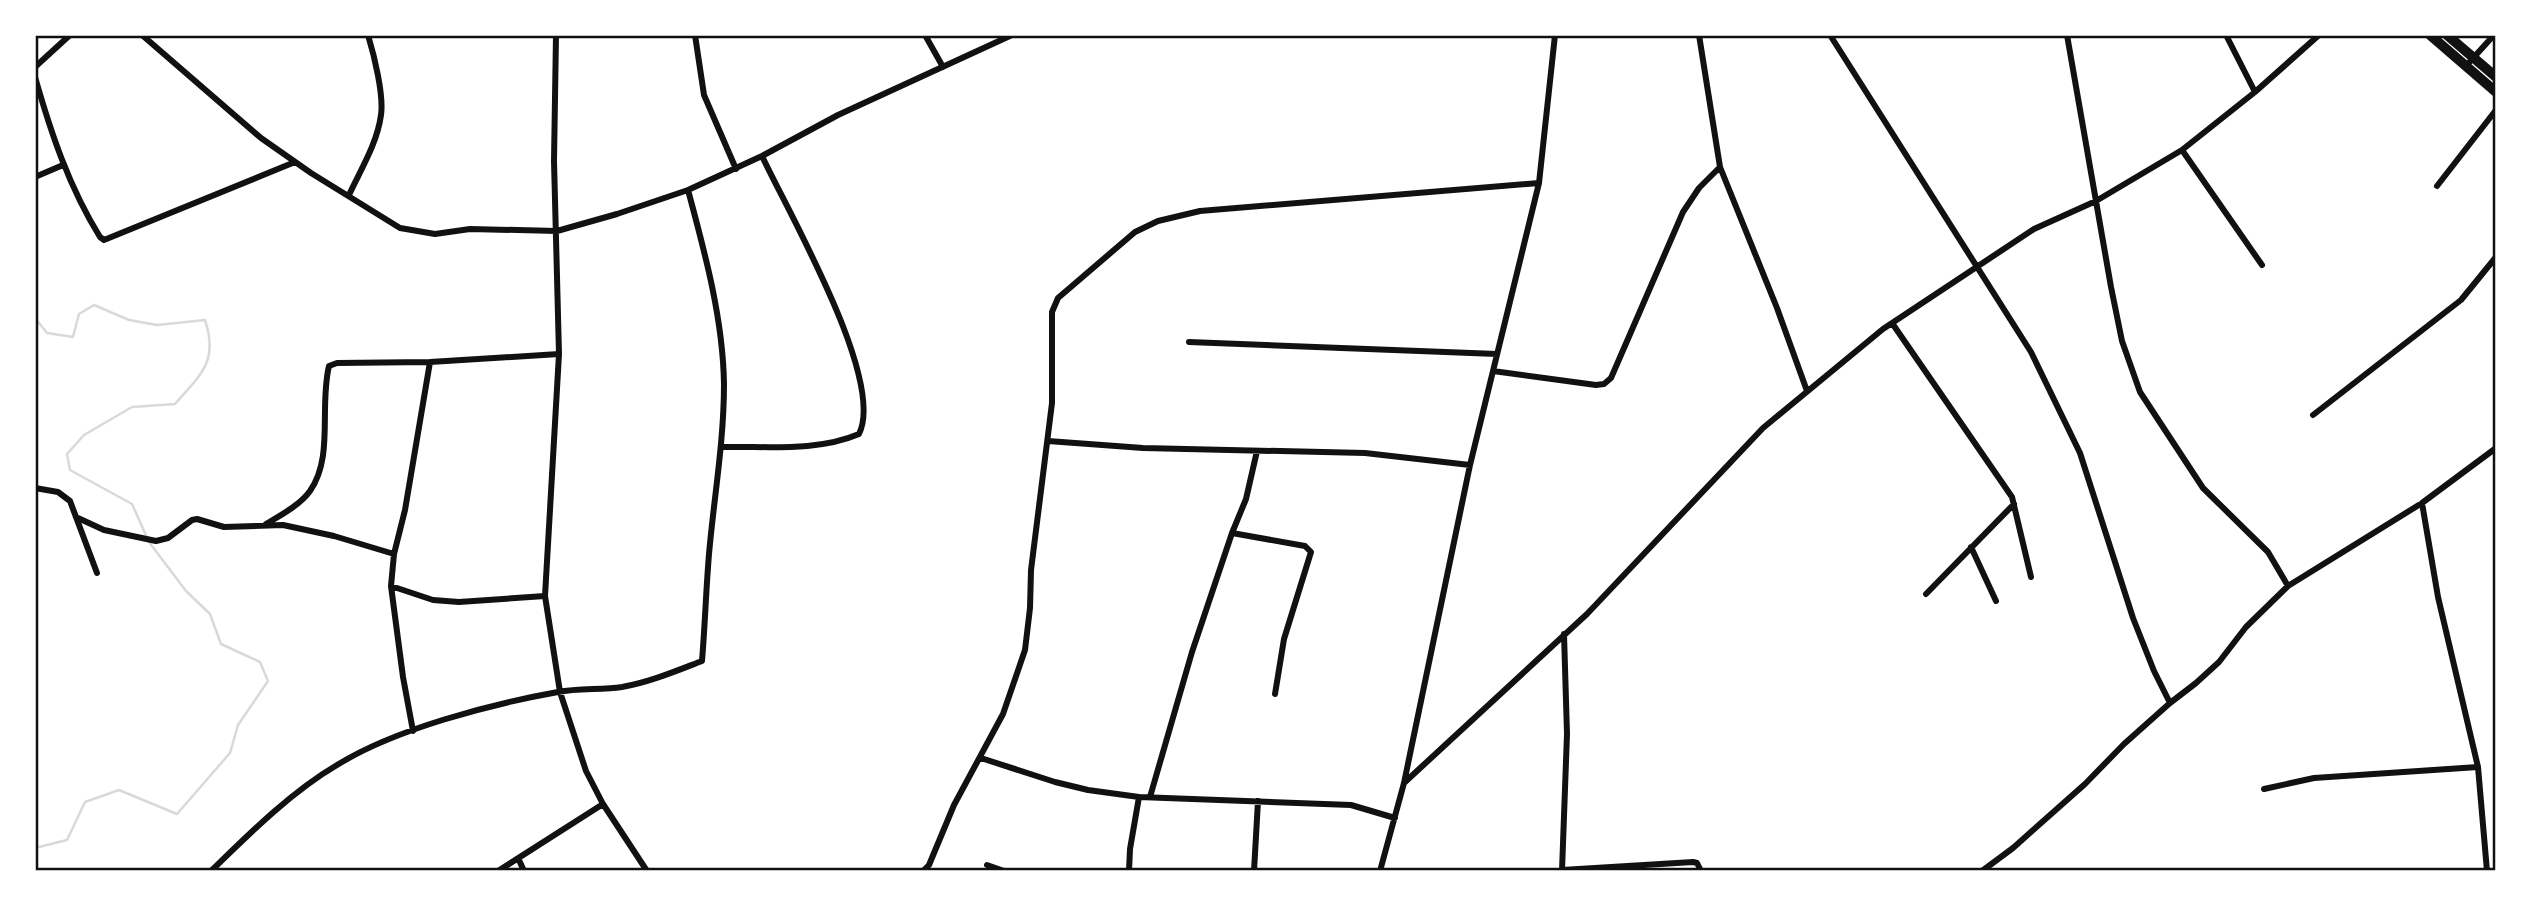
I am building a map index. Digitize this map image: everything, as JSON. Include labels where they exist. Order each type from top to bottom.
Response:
[{"type":"highway","points":[[2430,35],[2496,92]]},
{"type":"highway","points":[[2447,35],[2496,77]]},
{"type":"street","points":[[35,67],[69,35]]},
{"type":"street","points":[[142,35],[261,138],[295,162],[400,228],[435,234],[470,229],[557,231],[617,215],[688,190],[736,169],[838,115],[1012,35]]},
{"type":"street","points":[[349,195],[372,148],[382,113],[375,62],[368,35]]},
{"type":"street","points":[[556,35],[554,161],[559,354],[545,596],[560,692],[586,771],[603,804],[647,871]]},
{"type":"street","points":[[695,35],[704,95],[736,169]]},
{"type":"street","points":[[925,35],[943,67]]},
{"type":"street","points":[[1380,871],[1404,783],[1470,465],[1539,183],[1555,35]]},
{"type":"street","points":[[1699,35],[1720,167],[1807,391]]},
{"type":"street","points":[[1830,35],[2031,352],[2080,453],[2133,618],[2170,703]]},
{"type":"street","points":[[2067,35],[2122,341],[2140,392],[2203,488],[2268,552],[2288,586]]},
{"type":"street","points":[[2226,35],[2255,92]]},
{"type":"street","points":[[1404,783],[1587,614],[1763,428],[1807,391],[1892,323],[1976,265],[2034,229],[2096,201],[2182,150],[2255,92],[2319,35]]},
{"type":"street","points":[[2465,67],[2494,35]]},
{"type":"street","points":[[35,77],[63,165],[85,212],[104,240],[295,162]]},
{"type":"street","points":[[2437,186],[2496,110]]},
{"type":"street","points":[[2182,150],[2262,265]]},
{"type":"street","points":[[723,447],[821,445],[859,435],[865,423],[863,391],[834,303],[762,156]]},
{"type":"street","points":[[35,177],[63,165]]},
{"type":"street","points":[[1493,371],[1596,385],[1604,384],[1611,378],[1683,212],[1699,188],[1720,167]]},
{"type":"street","points":[[923,871],[929,865],[954,805],[1003,714],[1025,650],[1031,570],[1052,402],[1050,336],[1054,304],[1135,232],[1158,221],[1200,211],[1539,183]]},
{"type":"street","points":[[211,871],[289,800],[336,765],[384,741],[469,713],[560,692],[622,687],[658,678],[702,661],[709,553],[723,447],[723,382],[720,336],[688,190]]},
{"type":"street","points":[[2313,415],[2460,300],[2496,257]]},
{"type":"street","points":[[1892,323],[2012,497],[2031,577]]},
{"type":"street","points":[[1189,342],[1497,354]]},
{"type":"street","points":[[266,524],[290,509],[309,492],[321,472],[324,447],[323,403],[329,366],[337,363],[430,362],[559,354]]},
{"type":"street","points":[[413,731],[391,586],[394,554],[405,510],[430,362]]},
{"type":"street","points":[[1048,441],[1143,448],[1365,453],[1470,465]]},
{"type":"street","points":[[1982,871],[2085,784],[2124,744],[2196,683],[2218,662],[2246,627],[2288,586],[2422,503],[2496,448]]},
{"type":"street","points":[[1150,797],[1192,652],[1245,499],[1257,451]]},
{"type":"street","points":[[35,488],[58,492],[70,500],[97,573]]},
{"type":"street","points":[[2422,503],[2438,597],[2478,767],[2487,871]]},
{"type":"street","points":[[1926,594],[2014,504]]},
{"type":"street","points":[[78,518],[104,530],[156,541],[167,538],[197,519],[224,527],[266,524],[307,530],[394,554]]},
{"type":"street","points":[[1232,533],[1305,546],[1311,552],[1284,639],[1275,694]]},
{"type":"street","points":[[1971,548],[1996,601]]},
{"type":"street","points":[[391,586],[433,600],[459,602],[545,596]]},
{"type":"street","points":[[1564,634],[1567,734],[1562,870],[1693,862],[1697,863],[1701,871]]},
{"type":"street","points":[[981,758],[1088,790],[1139,797],[1350,805],[1395,818]]},
{"type":"street","points":[[2264,789],[2314,778],[2478,767]]},
{"type":"street","points":[[1129,871],[1139,797]]},
{"type":"street","points":[[1254,871],[1258,801]]},
{"type":"street","points":[[498,871],[603,804]]},
{"type":"street","points":[[519,860],[524,871]]},
{"type":"street","points":[[987,865],[1004,871]]},
{"type":"waterway","points":[[35,318],[47,333],[73,337],[79,314],[94,305],[129,320],[157,325],[205,320],[210,347],[205,367],[175,404],[132,407],[84,435],[67,454],[70,470],[132,504],[149,542],[186,591],[210,614],[221,644],[260,662],[268,681],[238,725],[230,753],[177,814],[119,790],[85,802],[67,840],[35,848]]}]
